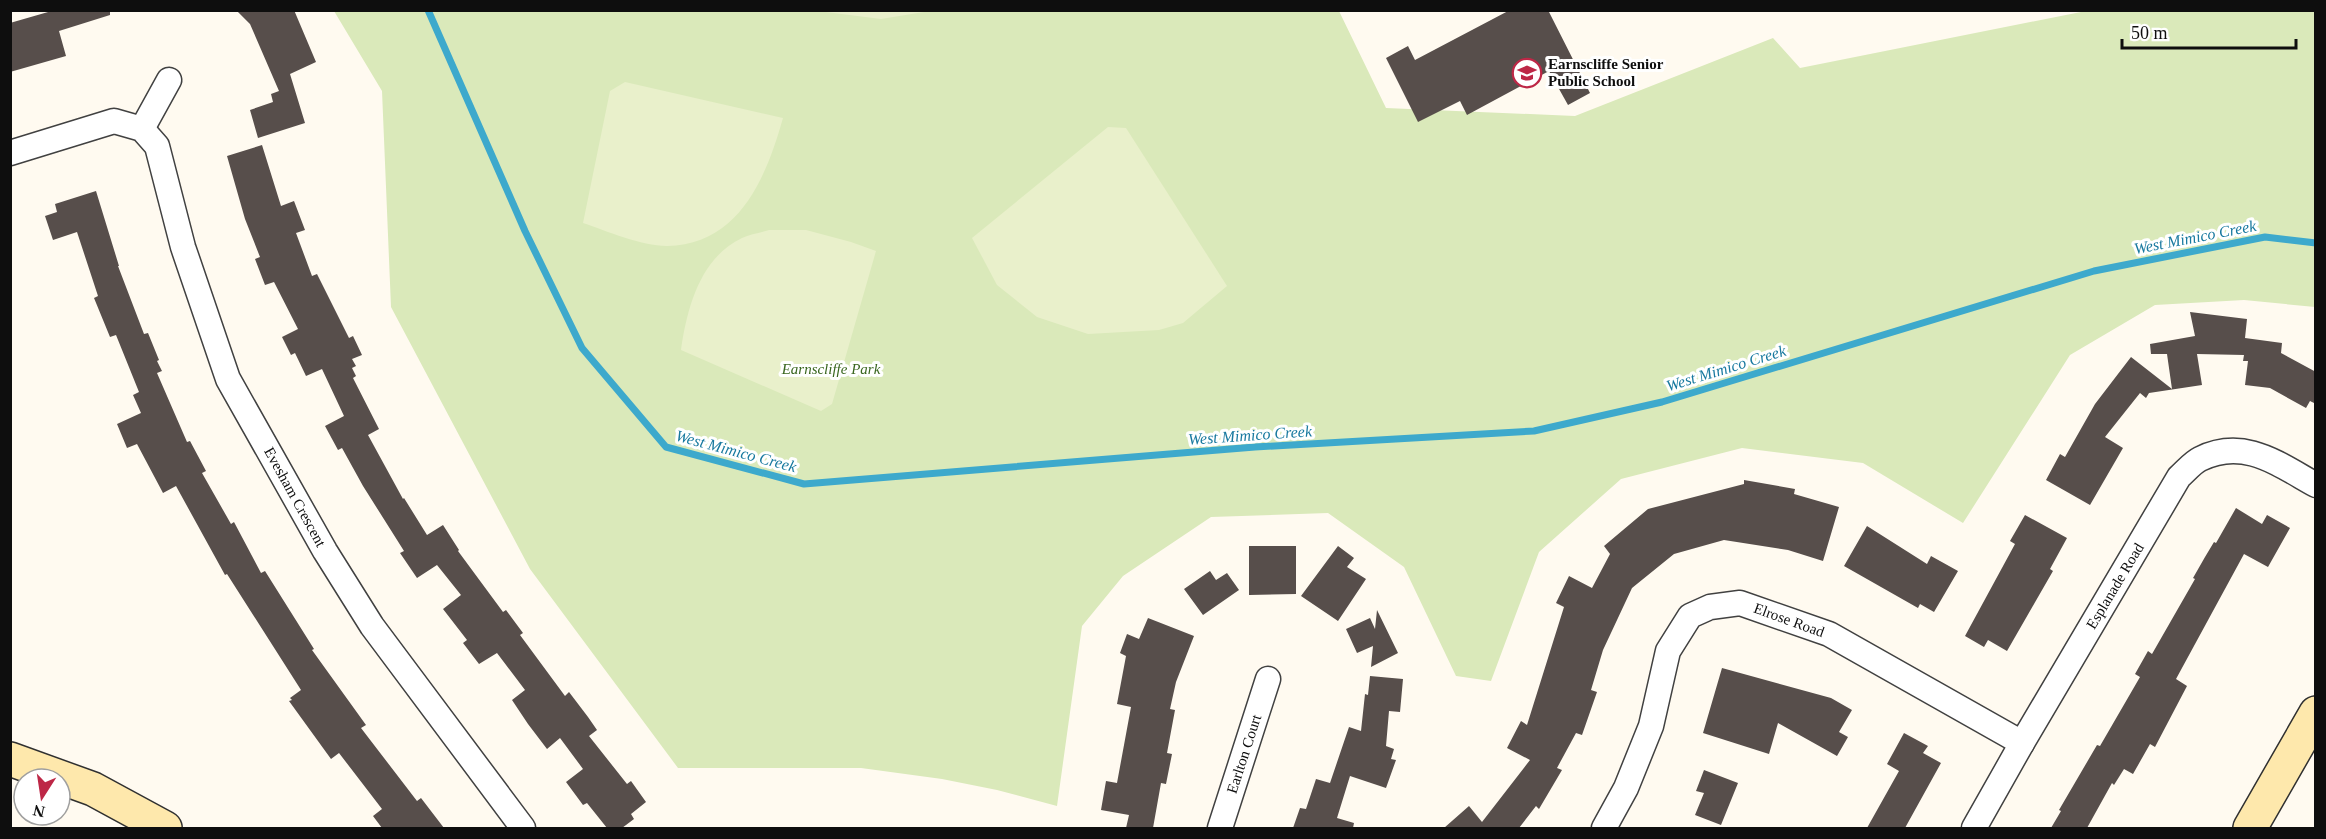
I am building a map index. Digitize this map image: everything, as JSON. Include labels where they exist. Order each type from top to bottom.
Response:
[{"type":"street","points":[[10,153],[114,121],[142,129],[169,80]]},
{"type":"street","name":"Evesham Crescent","points":[[142,129],[157,146],[183,247],[228,378],[325,551],[372,626],[523,828]]},
{"type":"street","name":"Esplanade Road","points":[[1974,828],[2179,477],[2198,460],[2224,450],[2246,450],[2273,461],[2316,485]]},
{"type":"street","name":"Elrose Road","points":[[1604,828],[1626,788],[1651,726],[1668,651],[1690,616],[1710,607],[1740,603],[1829,634],[2022,743]]},
{"type":"street","name":"Earlton Court","points":[[1220,828],[1268,679]]},
{"type":"street","points":[[2250,828],[2316,713]]},
{"type":"street","points":[[10,759],[93,789],[165,828]]},
{"type":"green space","points":[[930,10],[881,19],[818,11]]},
{"type":"green space","name":"Earnscliffe Park","points":[[334,11],[1339,11],[1386,108],[1575,116],[1773,38],[1800,68],[2086,11],[2315,11],[2315,307],[2244,300],[2155,305],[2070,355],[1963,523],[1863,463],[1742,448],[1621,479],[1539,552],[1491,681],[1456,676],[1404,567],[1328,513],[1211,517],[1123,576],[1082,626],[1057,806],[997,790],[942,779],[861,768],[678,768],[530,569],[391,307],[382,91]]},
{"type":"green space","points":[[625,82],[783,118],[758,185],[746,204],[731,221],[713,234],[692,243],[667,246],[646,244],[624,238],[583,223],[610,91]]},
{"type":"green space","points":[[1108,127],[1126,128],[1227,286],[1183,323],[1159,330],[1088,334],[1037,317],[997,285],[972,238]]},
{"type":"green space","points":[[769,230],[806,230],[876,251],[832,404],[821,411],[681,350],[692,301],[706,271],[728,247],[745,237]]},
{"type":"building","points":[[55,10],[110,10],[110,15],[59,31],[66,56],[10,72],[10,23]]},
{"type":"building","points":[[236,10],[294,10],[316,62],[290,74],[305,123],[258,138],[250,110],[273,102],[271,94],[279,91],[250,24]]},
{"type":"building","points":[[1510,10],[1548,10],[1590,93],[1568,105],[1549,71],[1467,115],[1460,101],[1418,122],[1386,58],[1408,46],[1415,60]]},
{"type":"building","points":[[262,145],[281,206],[294,201],[305,230],[296,233],[312,276],[317,274],[349,338],[353,336],[362,355],[352,359],[356,366],[352,368],[356,376],[353,378],[379,429],[368,435],[403,499],[427,535],[443,525],[458,551],[503,612],[506,610],[523,633],[520,635],[565,696],[569,692],[597,730],[589,736],[627,784],[631,781],[646,802],[631,814],[634,819],[622,828],[607,828],[587,803],[583,805],[566,782],[583,769],[560,738],[547,749],[528,724],[512,700],[525,690],[497,653],[479,664],[463,643],[467,640],[443,609],[461,595],[437,565],[417,578],[400,553],[404,551],[342,448],[338,450],[325,426],[344,416],[322,369],[306,376],[295,353],[291,355],[282,337],[298,329],[274,282],[265,285],[255,259],[260,257],[245,219],[227,156]]},
{"type":"building","points":[[96,191],[118,266],[144,334],[148,333],[159,360],[157,361],[162,371],[157,373],[187,442],[190,441],[206,471],[202,473],[231,524],[234,522],[261,573],[265,571],[314,649],[312,650],[366,725],[361,728],[417,801],[421,798],[444,828],[382,828],[373,816],[382,809],[339,753],[331,759],[289,701],[301,690],[227,574],[225,575],[176,486],[163,493],[137,444],[127,448],[117,424],[141,413],[133,395],[139,392],[116,335],[110,337],[94,298],[98,296],[77,232],[53,240],[45,216],[57,212],[55,204]]},
{"type":"building","points":[[2190,312],[2247,319],[2245,338],[2282,343],[2281,353],[2316,372],[2316,404],[2310,401],[2306,408],[2270,388],[2245,385],[2248,361],[2243,361],[2244,355],[2197,354],[2202,385],[2149,393],[2146,398],[2140,393],[2105,437],[2123,448],[2090,505],[2046,480],[2060,454],[2065,457],[2095,404],[2131,357],[2172,389],[2167,354],[2151,354],[2150,344],[2195,336]]},
{"type":"building","points":[[1744,480],[1795,489],[1794,494],[1839,507],[1823,561],[1788,550],[1724,540],[1674,554],[1632,588],[1603,650],[1591,690],[1597,692],[1582,735],[1576,733],[1557,768],[1562,770],[1539,809],[1536,806],[1519,828],[1444,828],[1469,806],[1482,822],[1530,760],[1507,748],[1521,721],[1527,725],[1564,607],[1556,603],[1569,576],[1592,588],[1610,554],[1604,546],[1648,509],[1744,484]]},
{"type":"building","points":[[2236,508],[2262,524],[2267,515],[2290,528],[2268,567],[2244,554],[2176,679],[2187,686],[2155,747],[2150,744],[2133,774],[2124,769],[2114,785],[2112,783],[2087,828],[2051,828],[2097,745],[2100,746],[2140,677],[2135,674],[2148,651],[2152,654],[2205,557],[2214,542],[2216,543]]},
{"type":"building","points":[[2025,515],[2067,538],[2050,569],[2053,571],[2007,651],[1988,640],[1984,647],[1965,636],[2015,544],[2010,541]]},
{"type":"building","points":[[1867,526],[1927,564],[1931,556],[1958,571],[1934,612],[1920,604],[1918,608],[1844,566]]},
{"type":"building","points":[[1249,546],[1296,546],[1296,594],[1249,595]]},
{"type":"building","points":[[1338,546],[1354,558],[1347,567],[1366,579],[1338,621],[1301,596]]},
{"type":"building","points":[[1210,571],[1216,580],[1227,573],[1239,590],[1203,615],[1184,589]]},
{"type":"building","points":[[1377,610],[1398,653],[1371,667],[1373,646],[1357,653],[1346,629],[1370,618],[1375,629]]},
{"type":"building","points":[[1148,618],[1194,636],[1176,682],[1170,709],[1175,710],[1167,753],[1172,754],[1166,784],[1161,783],[1153,828],[1126,828],[1129,815],[1101,810],[1106,781],[1117,783],[1131,707],[1117,704],[1126,656],[1120,653],[1127,634],[1139,639]]},
{"type":"building","points":[[1722,668],[1831,698],[1852,710],[1839,732],[1848,737],[1837,756],[1778,723],[1769,754],[1703,733]]},
{"type":"building","points":[[1370,676],[1403,679],[1400,712],[1389,711],[1386,746],[1394,749],[1391,759],[1396,760],[1386,788],[1350,776],[1337,818],[1354,823],[1353,828],[1293,828],[1300,808],[1306,809],[1316,779],[1330,783],[1349,727],[1361,731],[1365,694],[1368,695]]},
{"type":"building","points":[[1904,733],[1928,746],[1923,753],[1941,763],[1905,828],[1867,828],[1899,771],[1887,764]]},
{"type":"building","points":[[1704,770],[1738,783],[1721,825],[1695,815],[1704,793],[1696,791]]},
{"type":"waterway","name":"West Mimico Creek","points":[[428,10],[525,231],[582,348],[666,447],[804,484],[1255,447],[1534,431],[1662,402],[2094,271],[2265,237],[2316,243]]},
{"type":"place","name":"Earnscliffe Senior Public School","points":[[1527,73]]}]
